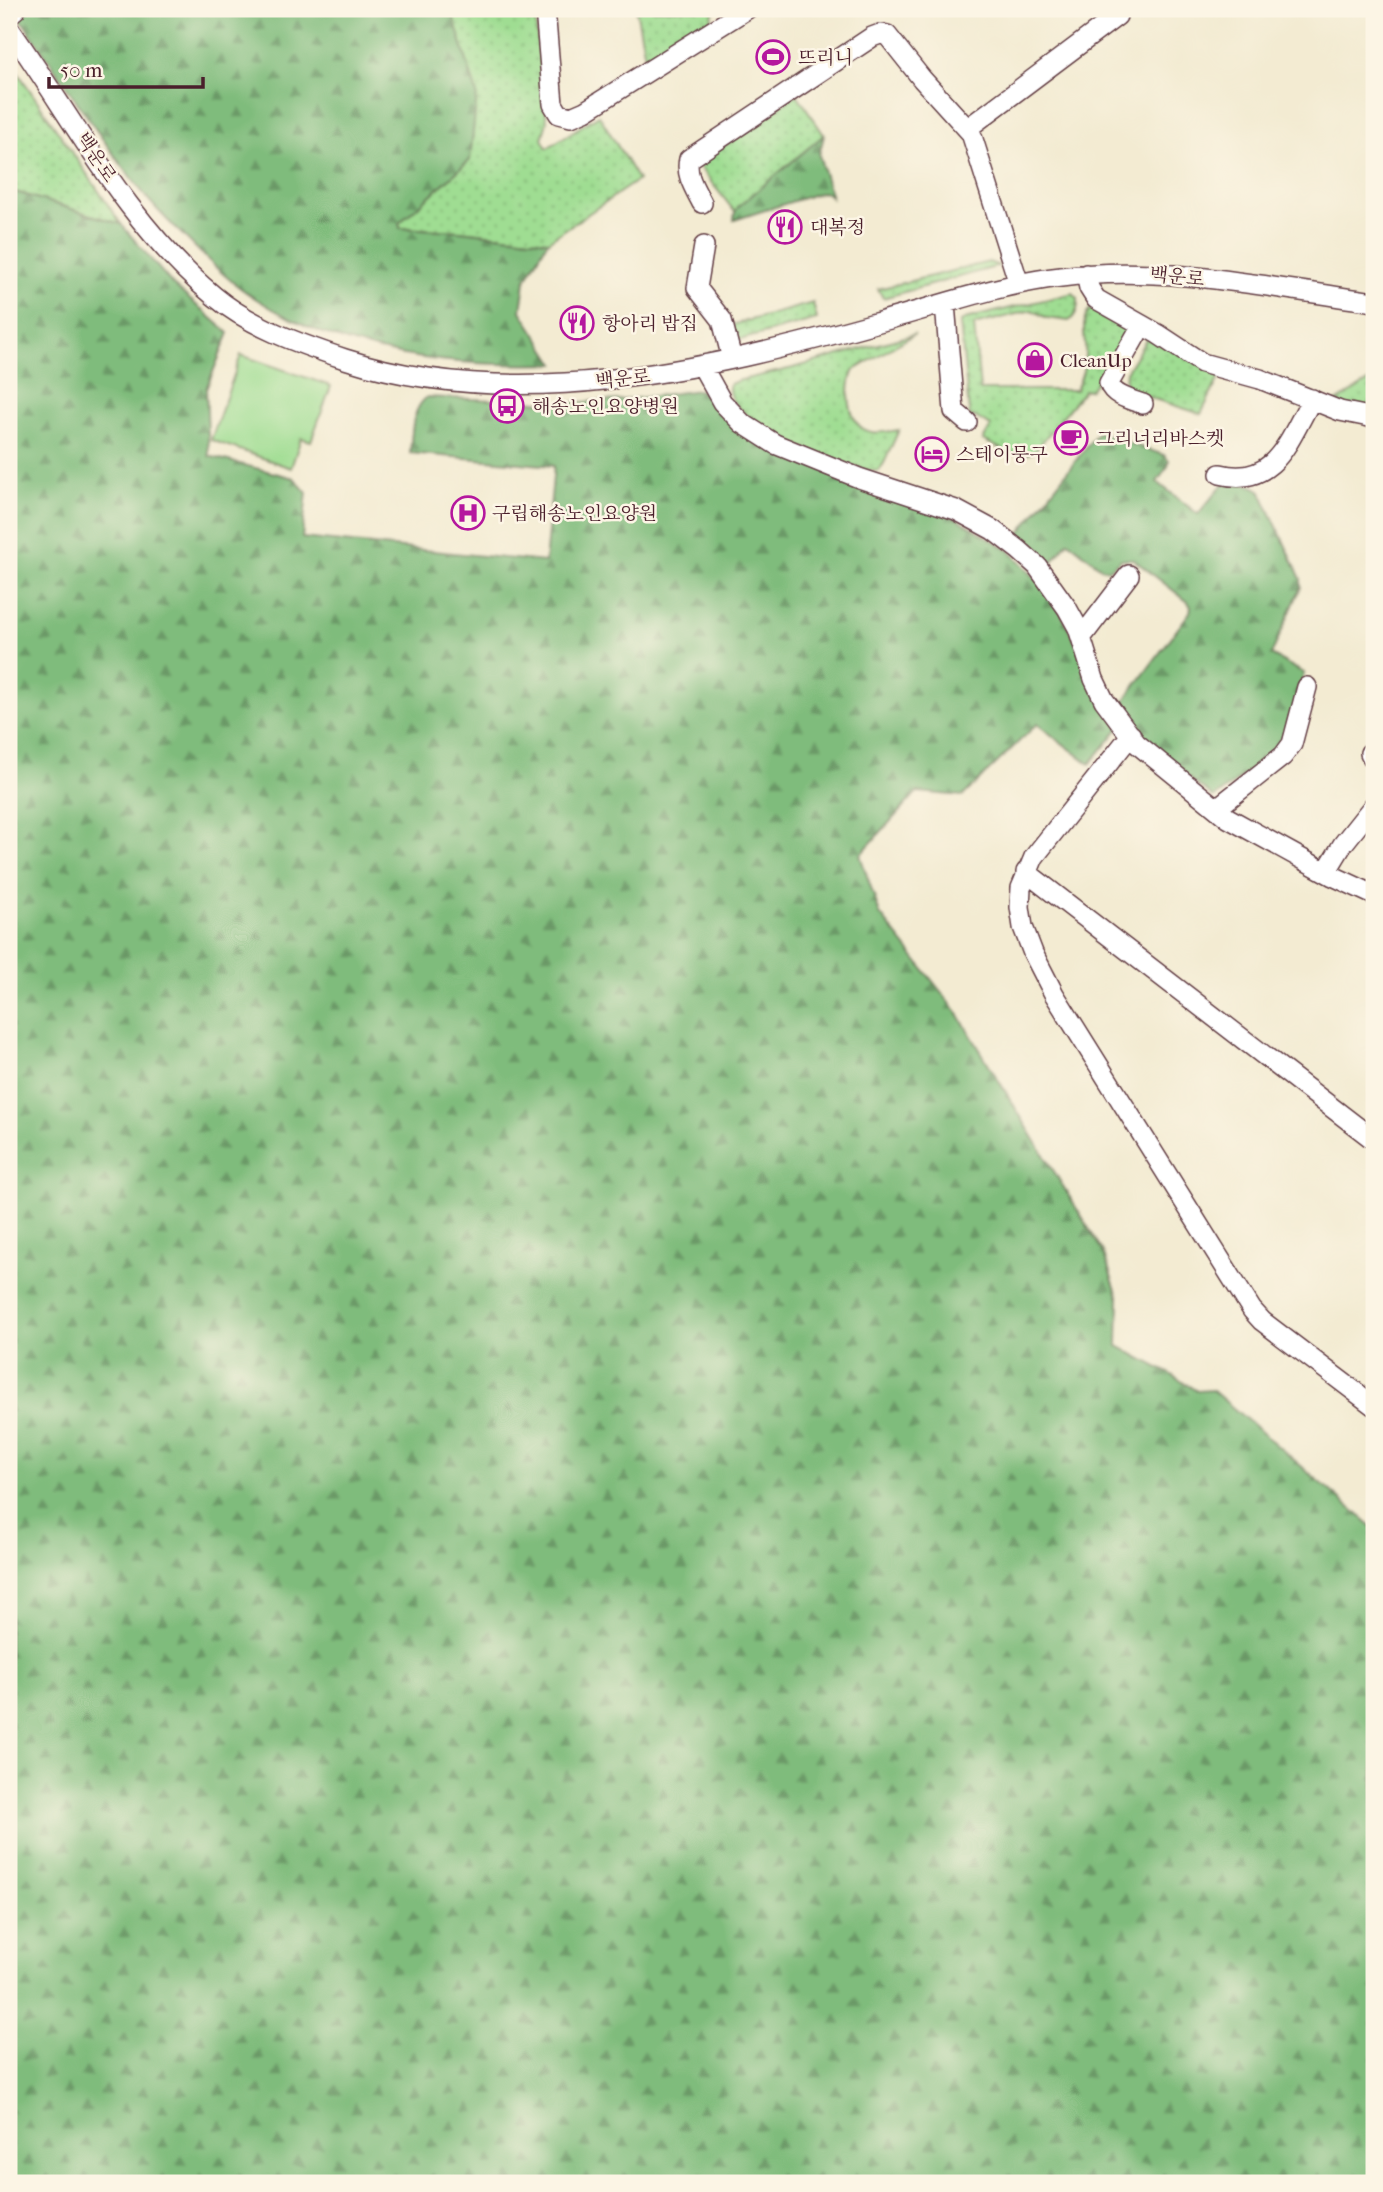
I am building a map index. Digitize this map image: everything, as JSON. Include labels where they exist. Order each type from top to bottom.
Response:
[{"type":"street","points":[[9,15],[16,9]]},
{"type":"street","points":[[545,9],[553,104],[555,110],[565,117],[585,111],[725,15],[747,9]]},
{"type":"street","points":[[968,128],[1117,16]]},
{"type":"street","name":"백운로","points":[[9,28],[129,204],[161,244],[216,298],[262,326],[292,340],[364,365],[400,373],[474,382],[601,382],[702,366],[830,336],[1019,284],[1086,274],[1166,274],[1374,302]]},
{"type":"street","points":[[702,203],[689,176],[689,159],[880,34],[891,37],[922,79],[968,128],[1019,284]]},
{"type":"street","points":[[704,246],[697,288],[722,320],[732,359]]},
{"type":"street","points":[[1086,274],[1089,288],[1096,299],[1202,363],[1260,379],[1340,411],[1374,418]]},
{"type":"street","points":[[945,304],[954,411],[967,422]]},
{"type":"street","points":[[1142,325],[1109,383],[1115,393],[1143,404]]},
{"type":"street","points":[[702,366],[722,402],[742,423],[775,444],[859,478],[956,510],[993,530],[1037,566],[1067,608],[1104,700],[1136,743],[1240,825],[1374,895]]},
{"type":"street","points":[[1220,474],[1236,478],[1261,473],[1282,450],[1311,399]]},
{"type":"street","points":[[1081,638],[1129,575]]},
{"type":"street","points":[[1217,808],[1283,756],[1292,744],[1307,687]]},
{"type":"street","points":[[1131,735],[1034,857],[1021,888],[1023,927],[1054,994],[1245,1300],[1262,1321],[1374,1406]]},
{"type":"street","points":[[1326,872],[1343,844],[1374,805]]},
{"type":"street","points":[[1026,872],[1374,1140]]},
{"type":"green space","points":[[18,9],[451,9],[477,94],[470,160],[399,223],[400,228],[460,231],[548,241],[525,281],[521,311],[555,364],[439,360],[364,346],[292,319],[249,294],[216,267],[148,199],[114,155],[19,17]]},
{"type":"green space","points":[[451,9],[534,9],[547,122],[542,139],[547,148],[599,115],[638,180],[548,241],[460,231],[400,228],[399,223],[470,160]]},
{"type":"green space","points":[[636,9],[714,10],[711,19],[645,57]]},
{"type":"green space","points":[[10,61],[121,224],[9,190]]},
{"type":"green space","points":[[797,94],[824,135],[735,212],[699,163]]},
{"type":"green space","points":[[824,135],[819,155],[831,197],[822,192],[734,220],[739,206]]},
{"type":"green space","points":[[9,190],[121,224],[173,285],[229,333],[206,389],[209,456],[294,478],[307,493],[302,538],[545,562],[554,466],[410,453],[413,422],[422,402],[427,397],[565,403],[623,400],[699,390],[709,396],[725,417],[955,517],[1010,551],[1053,597],[1119,728],[1090,764],[1037,724],[963,796],[917,792],[860,855],[880,914],[957,1012],[1103,1252],[1119,1299],[1118,1346],[1197,1391],[1212,1390],[1374,1528],[1374,2183],[9,2183]]},
{"type":"green space","points":[[989,262],[999,266],[883,298],[878,289]]},
{"type":"green space","points":[[1073,293],[1078,298],[1078,305],[1069,321],[1047,318],[1032,310],[974,325],[980,390],[1076,390],[1084,365],[1085,318],[1092,307],[1127,324],[1119,348],[1090,390],[1084,390],[1035,451],[1015,454],[983,440],[991,426],[973,416],[970,421],[960,323],[965,319]]},
{"type":"green space","points":[[813,303],[817,319],[736,341],[732,325]]},
{"type":"green space","points":[[915,334],[854,370],[851,377],[850,406],[857,423],[871,432],[899,430],[879,471],[842,463],[788,441],[743,412],[731,398],[730,384],[737,381]]},
{"type":"green space","points":[[1149,335],[1221,374],[1201,414],[1133,392],[1125,384],[1126,372]]},
{"type":"green space","points":[[241,355],[331,386],[311,441],[301,438],[291,468],[211,440]]},
{"type":"green space","points":[[1374,378],[1374,415],[1335,403]]},
{"type":"green space","points":[[1098,432],[1164,455],[1169,460],[1168,466],[1157,482],[1198,514],[1222,485],[1241,483],[1260,490],[1301,579],[1301,587],[1271,655],[1304,673],[1290,731],[1280,749],[1214,798],[1139,738],[1118,709],[1190,612],[1188,602],[1133,559],[1122,559],[1108,570],[1068,541],[1047,569],[1019,534]]},
{"type":"place","name":"뜨리니","points":[[773,57]]},
{"type":"place","name":"대복정","points":[[785,227]]},
{"type":"place","name":"항아리 밥집","points":[[577,323]]},
{"type":"place","name":"CleanUp","points":[[1035,360]]},
{"type":"place","name":"해송노인요양병원","points":[[507,406]]},
{"type":"place","name":"그리너리바스켓","points":[[1071,438]]},
{"type":"place","name":"스테이뭉구","points":[[932,454]]},
{"type":"place","name":"구립해송노인요양원","points":[[468,513]]}]
